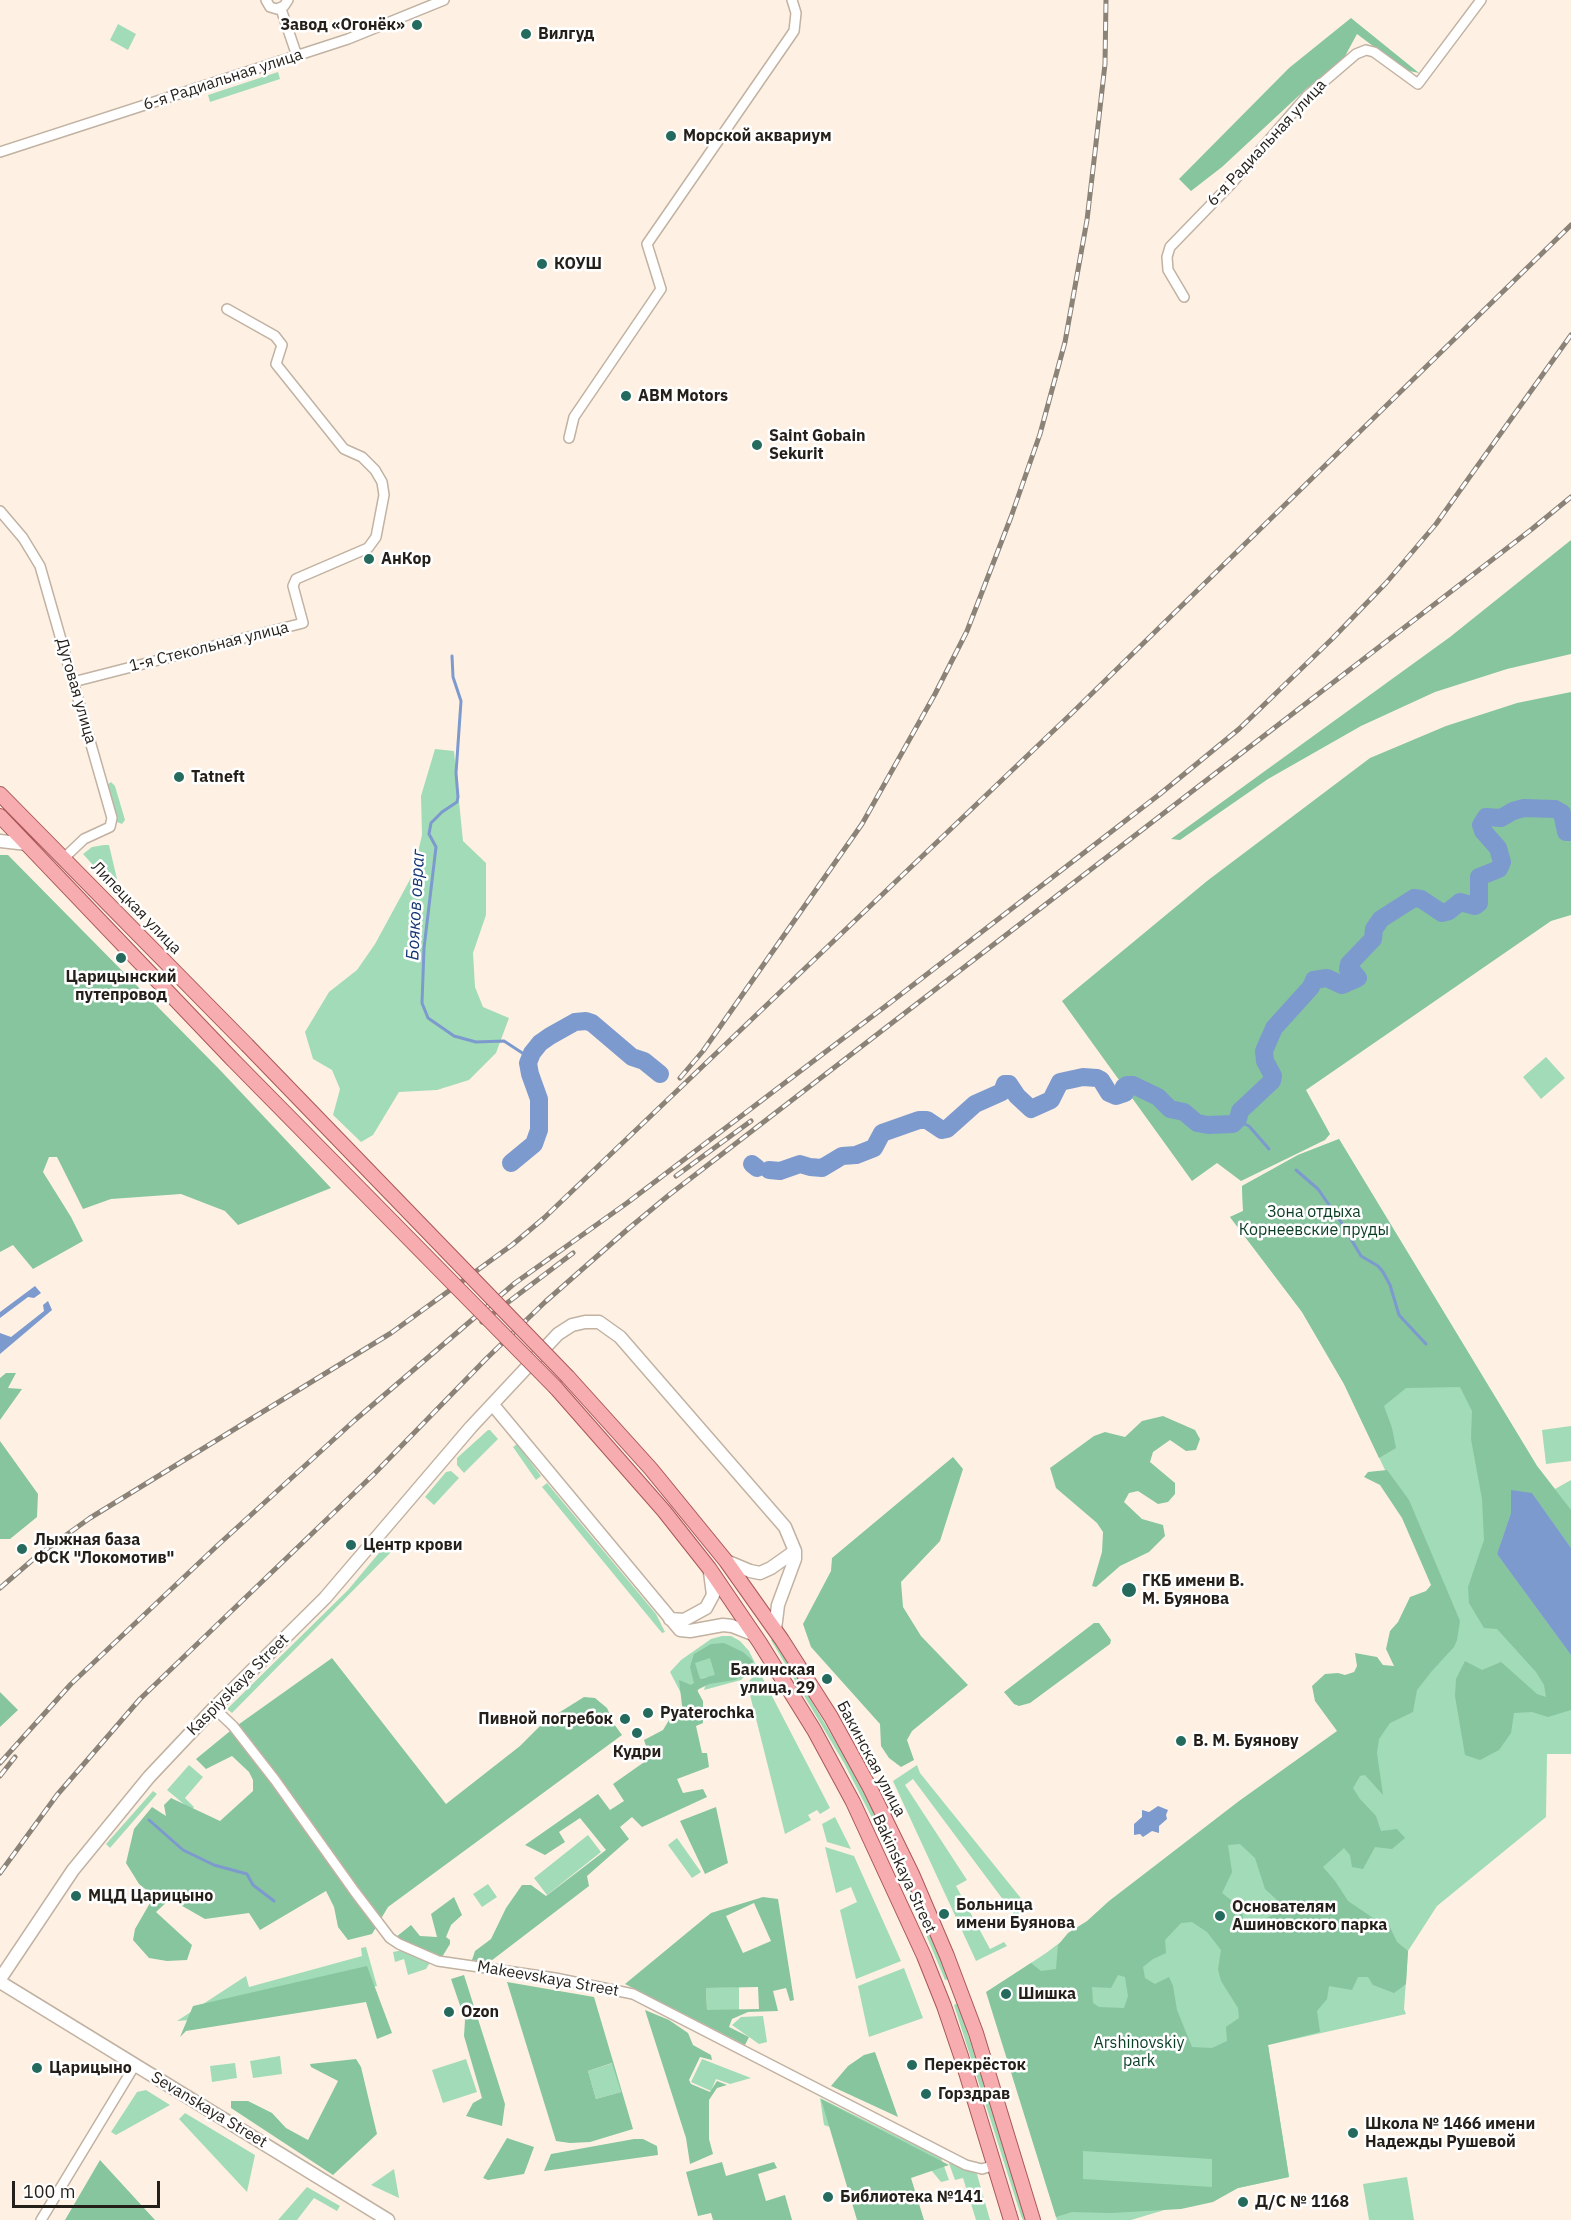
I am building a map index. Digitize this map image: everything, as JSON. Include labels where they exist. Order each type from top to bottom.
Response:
[{"type":"main road","name":"Липецкая улица","points":[[0,794],[568,1377]]},
{"type":"main road","name":"Липецкая улица","points":[[0,816],[232,1059],[556,1388],[664,1511],[709,1568]]},
{"type":"main road","points":[[0,841],[27,844]]},
{"type":"main road","name":"Kaspiyskaya Street","points":[[0,1980],[67,1878],[149,1777],[214,1708],[325,1598],[442,1459],[558,1334],[572,1325],[599,1322],[620,1337],[785,1527],[795,1551]]},
{"type":"main road","name":"Бакинская улица","points":[[568,1377],[651,1469],[726,1561],[775,1629],[831,1717],[870,1788],[931,1916],[976,2033],[1033,2220]]},
{"type":"main road","points":[[494,1405],[680,1630],[685,1632],[723,1625],[755,1635]]},
{"type":"main road","points":[[726,1561],[760,1573],[795,1551]]},
{"type":"main road","points":[[775,1629],[778,1605],[794,1562],[795,1551]]},
{"type":"main road","points":[[670,1619],[684,1620],[706,1608],[713,1595],[709,1568]]},
{"type":"main road","name":"Bakinskaya Street","points":[[709,1568],[755,1635],[814,1731],[853,1802],[885,1870],[944,2006],[1011,2220]]},
{"type":"main road","name":"Sevanskaya Street","points":[[0,1980],[388,2220]]},
{"type":"street","points":[[266,0],[273,9],[281,9]]},
{"type":"street","points":[[281,9],[288,0]]},
{"type":"street","name":"6-я Радиальная улица","points":[[0,152],[297,56],[378,28],[444,0]]},
{"type":"street","points":[[568,438],[574,417],[661,289],[647,244],[794,31],[796,14],[792,0]]},
{"type":"street","name":"6-я Радиальная улица","points":[[1184,297],[1168,270],[1167,257],[1170,248],[1232,184],[1307,96],[1356,54],[1366,50],[1374,52],[1418,84],[1481,0]]},
{"type":"street","points":[[281,9],[297,56]]},
{"type":"street","name":"1-я Стекольная улица","points":[[73,682],[303,623],[293,586],[296,579],[368,548],[376,537],[384,495],[375,470],[362,457],[344,448],[276,364],[282,345],[275,336],[227,309]]},
{"type":"street","name":"Дуговая улица","points":[[0,511],[23,538],[40,566],[112,824],[105,830],[84,839],[64,858]]},
{"type":"street","name":"Makeevskaya Street","points":[[214,1708],[233,1726],[390,1938],[399,1944],[438,1961],[555,1978],[633,1994],[966,2165],[982,2169],[995,2165]]},
{"type":"street","points":[[41,2220],[135,2065]]},
{"type":"green space","points":[[1351,18],[1419,73],[1405,70],[1357,34],[1344,58],[1306,89],[1222,167],[1191,191],[1179,179],[1289,68]]},
{"type":"green space","points":[[118,24],[136,34],[128,50],[110,40]]},
{"type":"green space","points":[[278,72],[280,79],[210,102],[208,95]]},
{"type":"green space","points":[[1571,540],[1571,654],[1507,669],[1435,692],[1361,726],[1268,779],[1180,840],[1171,839],[1450,637]]},
{"type":"green space","points":[[1571,692],[1571,915],[1551,921],[1306,1090],[1330,1134],[1325,1140],[1241,1181],[1217,1163],[1192,1181],[1062,1001],[1207,881],[1370,758],[1446,726],[1517,703]]},
{"type":"green space","points":[[435,749],[454,751],[463,841],[486,863],[486,915],[473,953],[475,987],[483,1007],[509,1018],[496,1053],[469,1080],[437,1090],[399,1092],[373,1135],[361,1142],[333,1115],[340,1089],[332,1070],[313,1059],[305,1032],[329,992],[357,970],[375,944],[413,874],[422,835],[421,796]]},
{"type":"green space","points":[[111,782],[115,786],[125,820],[122,824],[117,822],[107,785]]},
{"type":"green space","points":[[109,845],[121,896],[83,854],[92,847]]},
{"type":"green space","points":[[0,855],[8,855],[220,1070],[331,1188],[238,1225],[225,1211],[181,1194],[111,1199],[83,1209],[57,1157],[49,1157],[43,1172],[83,1241],[33,1269],[13,1245],[0,1252]]},
{"type":"green space","points":[[1546,1057],[1565,1078],[1541,1099],[1523,1077]]},
{"type":"green space","name":"Arshinovskiy park","points":[[1339,1139],[1537,1466],[1555,1489],[1571,1480],[1571,1754],[1547,1754],[1546,1817],[1437,1906],[1408,1951],[1404,2009],[1406,2014],[1268,2045],[1289,2177],[1238,2188],[1131,2220],[1057,2220],[987,1992],[1046,1953],[1375,1707],[1458,1623],[1344,1384],[1302,1312],[1230,1217],[1243,1211],[1242,1186],[1298,1155]]},
{"type":"green space","name":"Зона отдыха Корнеевские пруды","points":[[1339,1139],[1537,1466],[1571,1510],[1571,1548],[1532,1493],[1511,1513],[1497,1554],[1571,1655],[1571,1710],[1548,1717],[1532,1712],[1514,1713],[1511,1733],[1499,1750],[1480,1760],[1465,1755],[1455,1696],[1456,1679],[1465,1661],[1482,1670],[1501,1662],[1537,1694],[1546,1697],[1544,1685],[1536,1672],[1497,1629],[1484,1628],[1469,1603],[1468,1587],[1484,1540],[1482,1499],[1471,1439],[1472,1411],[1460,1387],[1406,1388],[1384,1406],[1396,1448],[1379,1458],[1344,1384],[1302,1312],[1230,1217],[1243,1211],[1242,1186],[1298,1155]]},
{"type":"green space","points":[[6,1373],[16,1373],[8,1388],[22,1389],[0,1420],[0,1378]]},
{"type":"green space","points":[[1163,1416],[1195,1430],[1200,1439],[1196,1450],[1186,1451],[1170,1440],[1153,1452],[1150,1462],[1175,1483],[1175,1494],[1168,1502],[1158,1504],[1138,1491],[1129,1493],[1124,1502],[1142,1519],[1163,1525],[1165,1536],[1149,1552],[1120,1566],[1096,1587],[1092,1586],[1102,1552],[1103,1532],[1097,1523],[1056,1488],[1050,1468],[1094,1436],[1105,1432],[1125,1437],[1142,1421]]},
{"type":"green space","points":[[1571,1426],[1571,1461],[1546,1464],[1542,1430]]},
{"type":"green space","points":[[488,1430],[498,1439],[464,1473],[457,1465],[457,1458]]},
{"type":"green space","points":[[0,1441],[38,1494],[37,1517],[10,1539],[0,1539]]},
{"type":"green space","points":[[517,1444],[541,1476],[536,1480],[513,1447]]},
{"type":"green space","points":[[953,1457],[963,1469],[940,1541],[901,1582],[903,1607],[921,1636],[968,1685],[912,1731],[907,1740],[914,1760],[901,1767],[889,1758],[881,1746],[880,1724],[811,1647],[803,1624],[831,1571],[832,1558]]},
{"type":"green space","name":"Arshinovskiy park","points":[[1387,1470],[1409,1500],[1460,1621],[1454,1647],[1417,1690],[1413,1712],[1390,1723],[1379,1739],[1377,1753],[1383,1795],[1365,1775],[1360,1776],[1353,1788],[1376,1816],[1381,1831],[1397,1829],[1405,1838],[1392,1849],[1375,1847],[1363,1869],[1352,1867],[1350,1855],[1344,1848],[1323,1867],[1348,1901],[1376,1920],[1388,1923],[1397,1942],[1408,1951],[1406,1984],[1394,1993],[1373,1985],[1368,1977],[1358,1977],[1352,1990],[1329,1986],[1327,1999],[1317,2011],[1320,2032],[1268,2045],[1289,2177],[1238,2188],[1213,2202],[1181,2209],[1111,2213],[1072,2212],[1056,2217],[986,1992],[1031,1963],[1041,1971],[1056,1969],[1058,1945],[1068,1933],[1087,1921],[1109,1901],[1239,1801],[1337,1731],[1315,1701],[1312,1686],[1325,1674],[1345,1675],[1354,1672],[1357,1666],[1355,1653],[1377,1657],[1383,1665],[1394,1666],[1386,1649],[1390,1631],[1398,1622],[1410,1597],[1426,1591],[1431,1585],[1402,1518],[1380,1485],[1364,1477],[1368,1472]],"holes":[[[1240,1844],[1255,1858],[1265,1889],[1276,1899],[1275,1913],[1260,1922],[1244,1922],[1241,1908],[1222,1893],[1232,1872],[1228,1845]],[[1192,1922],[1207,1932],[1221,1950],[1218,1969],[1221,1981],[1238,2008],[1239,2018],[1226,2027],[1227,2041],[1212,2048],[1192,2047],[1177,2010],[1169,1977],[1155,1984],[1145,1978],[1143,1967],[1166,1953],[1165,1940],[1181,1923]],[[1118,1975],[1125,1977],[1128,1996],[1124,2008],[1099,2007],[1093,2003],[1092,1987],[1111,1988]],[[1083,2151],[1212,2159],[1212,2187],[1083,2179]]]},
{"type":"green space","points":[[451,1471],[459,1478],[434,1505],[425,1497],[446,1472]]},
{"type":"green space","points":[[547,1483],[656,1614],[665,1632],[662,1633],[542,1487]]},
{"type":"green space","points":[[389,1541],[396,1547],[232,1713],[227,1709],[348,1590]]},
{"type":"green space","points":[[1094,1623],[1099,1623],[1111,1640],[1110,1644],[1030,1703],[1019,1706],[1014,1704],[1004,1692]]},
{"type":"green space","points":[[731,1636],[740,1641],[749,1651],[756,1665],[741,1680],[704,1690],[708,1677],[702,1678],[697,1694],[684,1699],[670,1672],[681,1660],[711,1639]]},
{"type":"green space","points":[[774,1638],[847,1761],[893,1849],[949,1979],[945,1980],[889,1851],[844,1763],[771,1640]]},
{"type":"green space","points":[[724,1643],[743,1652],[753,1661],[749,1672],[735,1680],[709,1684],[697,1690],[703,1701],[703,1723],[696,1726],[702,1753],[707,1753],[709,1767],[677,1779],[683,1793],[703,1789],[707,1797],[642,1827],[632,1817],[620,1827],[629,1839],[587,1876],[589,1886],[487,1964],[472,1960],[475,1951],[491,1939],[506,1908],[522,1885],[531,1885],[546,1896],[606,1850],[580,1818],[559,1832],[565,1842],[545,1855],[525,1845],[598,1794],[610,1810],[624,1801],[613,1784],[650,1758],[644,1740],[663,1730],[672,1715],[683,1714],[679,1680],[691,1685],[694,1683],[690,1667],[694,1654],[711,1644]],"holes":[[[710,1658],[715,1675],[700,1679],[695,1663]]]},
{"type":"green space","points":[[332,1658],[446,1804],[520,1746],[544,1722],[584,1697],[595,1698],[607,1708],[622,1735],[388,1907],[372,1934],[348,1940],[338,1927],[334,1907],[326,1891],[260,1930],[249,1913],[205,1919],[170,1899],[156,1912],[192,1945],[187,1960],[167,1961],[149,1958],[133,1940],[135,1929],[154,1896],[139,1884],[126,1863],[134,1829],[152,1807],[166,1816],[164,1805],[171,1798],[220,1821],[253,1791],[253,1780],[249,1772],[232,1756],[206,1769],[196,1759],[235,1727]]},
{"type":"green space","points":[[759,1671],[830,1808],[820,1814],[817,1810],[808,1815],[811,1820],[785,1834],[747,1683]]},
{"type":"green space","points":[[0,1692],[18,1710],[0,1727]]},
{"type":"green space","points":[[189,1765],[203,1777],[185,1798],[194,1807],[191,1810],[167,1790]]},
{"type":"green space","points":[[917,1765],[920,1773],[1028,1907],[1016,1917],[913,1779],[905,1785],[967,1880],[956,1886],[990,1949],[1004,1942],[1007,1946],[976,1961],[893,1781]]},
{"type":"green space","points":[[153,1791],[157,1794],[110,1848],[106,1844]]},
{"type":"green space","points":[[716,1807],[728,1863],[705,1874],[680,1821]]},
{"type":"green space","points":[[835,1817],[851,1849],[827,1842],[822,1824]]},
{"type":"green space","points":[[588,1835],[601,1852],[547,1895],[534,1878]]},
{"type":"green space","points":[[677,1838],[701,1872],[692,1878],[668,1845]]},
{"type":"green space","points":[[825,1847],[854,1856],[901,1961],[856,1979],[840,1910],[857,1902],[851,1887],[836,1893]]},
{"type":"green space","points":[[488,1884],[497,1897],[482,1907],[473,1894]]},
{"type":"green space","points":[[454,1897],[462,1915],[451,1925],[446,1937],[450,1940],[450,1944],[442,1957],[396,1937],[411,1925],[420,1936],[437,1937],[431,1914]]},
{"type":"green space","points":[[763,1897],[778,1899],[794,2000],[790,2001],[786,1988],[773,1991],[778,2011],[748,2012],[732,2019],[729,2027],[749,2037],[745,2045],[625,1984],[711,1913]],"holes":[[[754,1903],[771,1941],[743,1953],[726,1916]],[[758,1987],[759,2009],[707,2010],[706,1988]]]},
{"type":"green space","points":[[366,1947],[377,1986],[204,2019],[177,2021],[246,1976],[249,1987],[362,1956],[361,1948]]},
{"type":"green space","points":[[403,1950],[431,1961],[426,1969],[408,1975],[404,1959],[395,1962],[393,1952]]},
{"type":"green space","points":[[367,1966],[392,2033],[377,2039],[366,2002],[186,2031],[180,2037],[193,2006]]},
{"type":"green space","points":[[904,1968],[923,2018],[869,2037],[858,1986]]},
{"type":"green space","points":[[464,1975],[505,2104],[502,2126],[466,2116],[473,2103],[482,2098],[464,2036],[465,2020],[451,1979]]},
{"type":"green space","points":[[507,1982],[594,1997],[633,2129],[590,2142],[556,2141]],"holes":[[[612,2063],[621,2092],[596,2099],[588,2071]]]},
{"type":"green space","points":[[739,1987],[739,2010],[707,2010],[706,1988]]},
{"type":"green space","points":[[958,2003],[1027,2220],[1023,2220],[1021,2216],[954,2005]]},
{"type":"green space","points":[[645,2010],[669,2020],[688,2033],[693,2045],[711,2055],[712,2060],[700,2057],[689,2080],[691,2084],[710,2092],[717,2081],[727,2085],[717,2088],[709,2100],[709,2139],[713,2154],[690,2164],[686,2138]]},
{"type":"green space","points":[[763,2016],[767,2042],[759,2044],[732,2025],[741,2017]]},
{"type":"green space","points":[[875,2052],[898,2117],[831,2086],[848,2066],[864,2055]]},
{"type":"green space","points":[[280,2056],[282,2074],[253,2078],[250,2061]]},
{"type":"green space","points":[[356,2059],[361,2067],[377,2134],[333,2175],[231,2108],[231,2101],[248,2101],[272,2113],[286,2128],[308,2140],[338,2081],[311,2067],[310,2064]]},
{"type":"green space","points":[[466,2059],[477,2092],[443,2103],[432,2070]]},
{"type":"green space","points":[[702,2059],[751,2078],[730,2084],[716,2079],[711,2091],[691,2082]]},
{"type":"green space","points":[[235,2063],[237,2078],[212,2082],[210,2066]]},
{"type":"green space","points":[[613,2063],[621,2092],[596,2099],[588,2071]]},
{"type":"green space","points":[[146,2090],[170,2105],[116,2135],[111,2132],[137,2092]]},
{"type":"green space","points":[[820,2098],[941,2158],[949,2180],[941,2182],[922,2159],[824,2125]]},
{"type":"green space","points":[[821,2099],[949,2165],[911,2178],[924,2220],[857,2220]]},
{"type":"green space","points":[[185,2113],[255,2155],[247,2192],[179,2119]]},
{"type":"green space","points":[[507,2138],[534,2147],[524,2174],[488,2180],[483,2178]]},
{"type":"green space","points":[[643,2139],[657,2146],[658,2155],[544,2171],[551,2154]]},
{"type":"green space","points":[[947,2158],[977,2174],[990,2220],[976,2220],[963,2178],[955,2180]]},
{"type":"green space","points":[[100,2160],[155,2220],[65,2220]]},
{"type":"green space","points":[[722,2162],[726,2176],[774,2162],[777,2168],[758,2174],[766,2201],[785,2195],[792,2220],[713,2220],[711,2213],[698,2216],[686,2172]]},
{"type":"green space","points":[[394,2169],[399,2198],[371,2185]]},
{"type":"green space","points":[[1407,2177],[1414,2220],[1369,2220],[1363,2184]]},
{"type":"green space","points":[[307,2187],[340,2206],[337,2211],[314,2198],[297,2220],[278,2220]]},
{"type":"water","points":[[35,1286],[41,1293],[34,1298],[28,1297],[0,1318],[0,1312]]},
{"type":"water","points":[[48,1301],[52,1310],[0,1354],[0,1333],[11,1337],[44,1311],[43,1305]]},
{"type":"water","points":[[1511,1490],[1532,1493],[1571,1548],[1571,1655],[1497,1554],[1511,1513]]},
{"type":"water","points":[[1158,1806],[1168,1810],[1167,1819],[1159,1826],[1159,1833],[1152,1831],[1143,1837],[1140,1834],[1134,1835],[1134,1824],[1142,1817],[1142,1810],[1149,1812]]},
{"type":"waterway","name":"Бояков овраг","points":[[452,656],[453,677],[461,701],[456,773],[458,797],[457,802],[431,823],[429,834],[436,847],[424,948],[422,1003],[428,1018],[454,1036],[476,1042],[504,1041],[530,1058]]},
{"type":"waterway","points":[[769,1170],[780,1171],[800,1164],[822,1168],[842,1156],[856,1155],[874,1148],[882,1133],[919,1120],[927,1120],[942,1130],[947,1129],[975,1104],[1002,1092],[1005,1084],[1009,1084],[1017,1096],[1031,1109],[1051,1100],[1060,1082],[1083,1077],[1097,1078],[1101,1080],[1109,1093],[1116,1096],[1125,1093],[1124,1087],[1127,1085],[1133,1085],[1158,1097],[1170,1109],[1184,1112],[1197,1123],[1233,1124],[1238,1119],[1240,1111],[1272,1081],[1273,1076],[1265,1061],[1264,1051],[1274,1028],[1311,987],[1314,980],[1327,978],[1342,985],[1358,978],[1348,969],[1349,964],[1373,939],[1374,929],[1381,919],[1414,898],[1421,899],[1442,913],[1449,911],[1460,902],[1475,906],[1479,903],[1479,877],[1499,869],[1502,862],[1498,848],[1483,831],[1481,825],[1486,817],[1501,818],[1524,808],[1555,809],[1562,813],[1566,832],[1571,832]]},
{"type":"waterway","points":[[511,1163],[534,1144],[539,1130],[539,1099],[528,1063],[540,1043],[550,1036],[575,1022],[592,1023],[632,1057],[644,1061],[660,1074]]},
{"type":"waterway","points":[[1238,1119],[1249,1126],[1269,1149]]},
{"type":"waterway","points":[[752,1164],[757,1168]]},
{"type":"waterway","points":[[1296,1170],[1318,1189],[1361,1256],[1378,1266],[1383,1272],[1390,1285],[1399,1315],[1426,1344]]},
{"type":"waterway","points":[[149,1820],[183,1850],[214,1865],[247,1874],[253,1885],[274,1901]]},
{"type":"railway","points":[[680,1078],[703,1051],[862,824],[935,694],[967,631],[1040,434],[1065,342],[1087,220],[1105,64],[1106,0]]},
{"type":"railway","points":[[0,1588],[37,1556],[90,1518],[391,1333],[512,1245],[544,1218],[1071,714],[1571,225]]},
{"type":"railway","points":[[0,1763],[71,1684],[218,1545],[355,1420],[515,1283],[627,1203],[891,1002],[1160,794],[1239,729],[1386,583],[1436,524],[1571,335]]},
{"type":"railway","points":[[0,1873],[57,1795],[140,1699],[374,1474],[545,1302],[628,1229],[1571,497]]},
{"type":"railway","points":[[676,1176],[751,1121]]},
{"type":"railway","points":[[482,1322],[573,1253]]},
{"type":"railway","points":[[0,1776],[15,1757]]},
{"type":"place","name":"Завод «Огонёк»","points":[[417,25]]},
{"type":"place","name":"Вилгуд","points":[[526,34]]},
{"type":"place","name":"Морской аквариум","points":[[671,136]]},
{"type":"place","name":"КОУШ","points":[[542,264]]},
{"type":"place","name":"ABM Motors","points":[[626,396]]},
{"type":"place","name":"Saint Gobain Sekurit","points":[[757,445]]},
{"type":"place","name":"АнКор","points":[[369,559]]},
{"type":"place","name":"Tatneft","points":[[179,777]]},
{"type":"place","name":"Царицынский путепровод","points":[[121,958]]},
{"type":"place","name":"Центр крови","points":[[351,1545]]},
{"type":"place","name":"Лыжная база ФСК \"Локомотив\"","points":[[22,1549]]},
{"type":"place","name":"ГКБ имени В. М. Буянова","points":[[1129,1590]]},
{"type":"place","name":"Бакинская улица, 29","points":[[827,1679]]},
{"type":"place","name":"Pyaterochka","points":[[648,1713]]},
{"type":"place","name":"Пивной погребок","points":[[625,1719]]},
{"type":"place","name":"Кудри","points":[[637,1733]]},
{"type":"place","name":"В. М. Буянову","points":[[1181,1741]]},
{"type":"place","name":"МЦД Царицыно","points":[[76,1896]]},
{"type":"place","name":"Больница имени Буянова","points":[[944,1914]]},
{"type":"place","name":"Основателям Ашиновского парка","points":[[1220,1916]]},
{"type":"place","name":"Шишка","points":[[1006,1994]]},
{"type":"place","name":"Ozon","points":[[449,2012]]},
{"type":"place","name":"Перекрёсток","points":[[912,2065]]},
{"type":"place","name":"Царицыно","points":[[37,2068]]},
{"type":"place","name":"Горздрав","points":[[926,2094]]},
{"type":"place","name":"Школа № 1466 имени Надежды Рушевой","points":[[1353,2133]]},
{"type":"place","name":"Библиотека №141","points":[[828,2197]]},
{"type":"place","name":"Д/C № 1168","points":[[1243,2202]]}]
